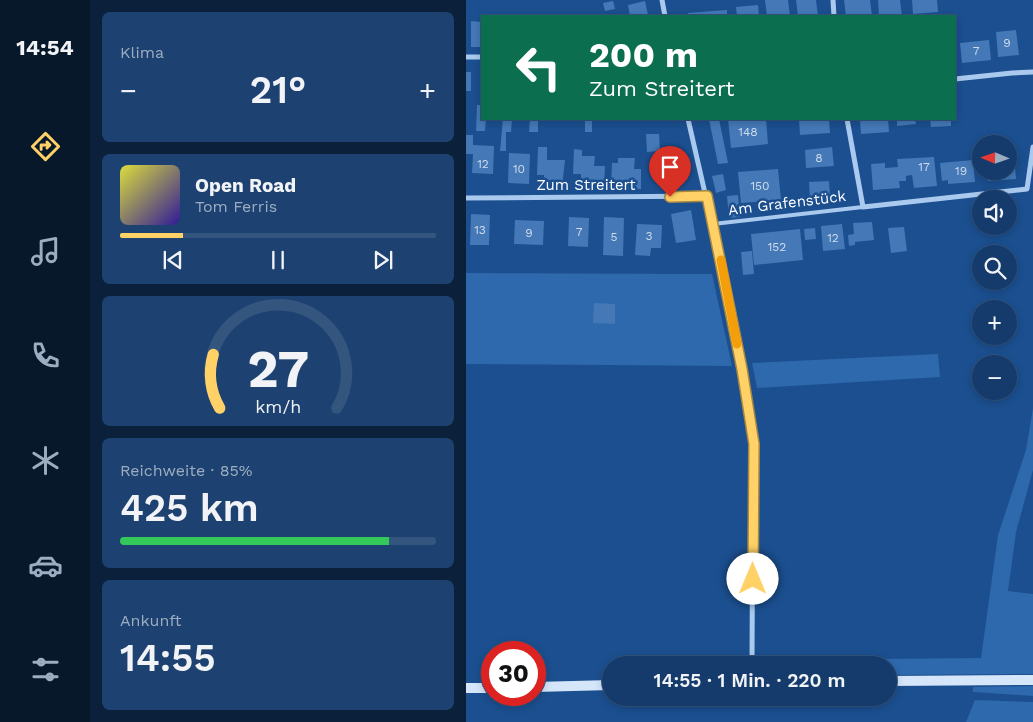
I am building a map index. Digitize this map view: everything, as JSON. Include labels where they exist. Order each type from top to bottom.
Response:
[{"type":"main road","points":[[897,681],[1033,680]]},
{"type":"main road","points":[[546,687],[602,685]]},
{"type":"main road","points":[[466,688],[481,688]]},
{"type":"street","points":[[662,0],[665,15]]},
{"type":"street","points":[[833,0],[834,15]]},
{"type":"street","points":[[466,57],[481,57]]},
{"type":"street","points":[[956,79],[1033,72]]},
{"type":"street","points":[[688,120],[713,224],[745,386],[754,444],[752,656]]},
{"type":"street","name":"Am Grafenstück","points":[[847,120],[864,207],[1027,188],[1033,147]]},
{"type":"street","name":"Zum Streitert","points":[[466,198],[707,196]]},
{"type":"lane","name":"Am Grafenstück","points":[[713,224],[864,207]]},
{"type":"shaded area","points":[[466,273],[712,274],[732,366],[466,364]]},
{"type":"shaded area","points":[[938,354],[940,377],[757,388],[752,363]]},
{"type":"shaded area","points":[[1033,408],[1033,470],[1016,532],[1008,591],[1033,594],[1033,674],[897,675],[897,659],[981,658],[998,535],[1026,450]]},
{"type":"shaded area","points":[[1033,686],[1033,696],[973,692],[973,687]]},
{"type":"shaded area","points":[[975,700],[1033,702],[1033,722],[966,722]]},
{"type":"building","points":[[765,0],[788,0],[790,15],[767,15]]},
{"type":"building","points":[[796,0],[816,0],[818,15],[798,15]]},
{"type":"building","points":[[844,0],[870,0],[872,15],[846,15]]},
{"type":"building","points":[[878,0],[900,0],[902,15],[879,15]]},
{"type":"building","points":[[912,0],[937,0],[938,12],[913,14]]},
{"type":"building","points":[[613,1],[615,9],[605,11],[603,3]]},
{"type":"building","points":[[645,1],[648,15],[630,15],[628,5]]},
{"type":"building","points":[[758,5],[759,15],[737,15],[736,7]]},
{"type":"building","points":[[727,10],[727,15],[688,15],[688,13]]},
{"type":"building","points":[[471,21],[481,22],[481,47],[471,47]]},
{"type":"building","points":[[1016,30],[1019,55],[998,57],[996,32]]},
{"type":"building","points":[[989,40],[991,60],[962,63],[960,43]]},
{"type":"building","points":[[466,72],[471,72],[471,91],[466,91]]},
{"type":"building","points":[[477,105],[481,105],[481,120],[486,120],[485,131],[476,131]]},
{"type":"building","points":[[503,120],[512,120],[511,132],[506,132],[506,151],[500,151]]},
{"type":"building","points":[[530,120],[538,120],[538,132],[529,132]]},
{"type":"building","points":[[585,120],[592,120],[592,132],[585,132]]},
{"type":"building","points":[[709,120],[719,120],[728,163],[718,164]]},
{"type":"building","points":[[728,120],[766,120],[768,144],[731,148]]},
{"type":"building","points":[[799,120],[829,120],[830,133],[800,135]]},
{"type":"building","points":[[860,120],[888,120],[889,132],[861,134]]},
{"type":"building","points":[[897,120],[915,120],[916,124],[897,126]]},
{"type":"building","points":[[930,120],[951,120],[951,126],[931,127]]},
{"type":"building","points":[[646,134],[659,134],[660,151],[647,152]]},
{"type":"building","points":[[466,135],[473,135],[473,145],[494,146],[493,174],[472,173],[473,154],[466,154]]},
{"type":"building","points":[[538,147],[547,147],[547,160],[565,160],[562,187],[544,187],[544,175],[537,175]]},
{"type":"building","points":[[832,147],[834,166],[806,168],[805,150]]},
{"type":"building","points":[[574,149],[582,150],[582,156],[595,156],[594,166],[605,166],[604,189],[581,188],[581,174],[573,174]]},
{"type":"building","points":[[509,153],[530,154],[529,184],[508,183]]},
{"type":"building","points":[[676,153],[682,181],[662,185],[656,157]]},
{"type":"building","points":[[934,157],[937,186],[914,188],[912,175],[906,176],[906,181],[899,181],[900,188],[873,190],[871,164],[885,163],[885,168],[898,167],[897,159]]},
{"type":"building","points":[[618,158],[635,158],[634,169],[641,169],[641,189],[617,189],[617,185],[611,185],[612,163],[618,163]]},
{"type":"building","points":[[972,160],[972,180],[975,180],[975,182],[948,184],[948,180],[942,181],[940,163]]},
{"type":"building","points":[[778,169],[781,200],[741,203],[738,172]]},
{"type":"building","points":[[723,174],[726,190],[716,193],[712,176]]},
{"type":"building","points":[[829,181],[830,197],[810,199],[809,182]]},
{"type":"building","points":[[738,195],[740,217],[729,218],[727,196]]},
{"type":"building","points":[[691,210],[696,240],[676,243],[671,214]]},
{"type":"building","points":[[471,214],[490,215],[489,245],[470,245]]},
{"type":"building","points":[[569,217],[589,218],[588,247],[568,246]]},
{"type":"building","points":[[604,217],[624,218],[623,256],[603,255]]},
{"type":"building","points":[[515,220],[544,221],[543,245],[514,244]]},
{"type":"building","points":[[872,222],[874,240],[855,242],[855,245],[849,246],[848,235],[854,234],[853,223]]},
{"type":"building","points":[[637,224],[662,225],[661,248],[651,248],[650,256],[635,255]]},
{"type":"building","points":[[842,224],[845,249],[823,251],[821,226]]},
{"type":"building","points":[[904,227],[907,251],[891,253],[888,228]]},
{"type":"building","points":[[815,228],[816,239],[805,240],[804,229]]},
{"type":"building","points":[[800,229],[803,260],[754,265],[751,234]]},
{"type":"building","points":[[752,251],[754,274],[743,275],[741,252]]},
{"type":"building","points":[[594,303],[615,304],[615,324],[593,323]]},
{"type":"slow traffic","points":[[721,260],[737,344]]},
{"type":"route","points":[[670,197],[707,196],[749,407],[754,444],[753,579]]}]
